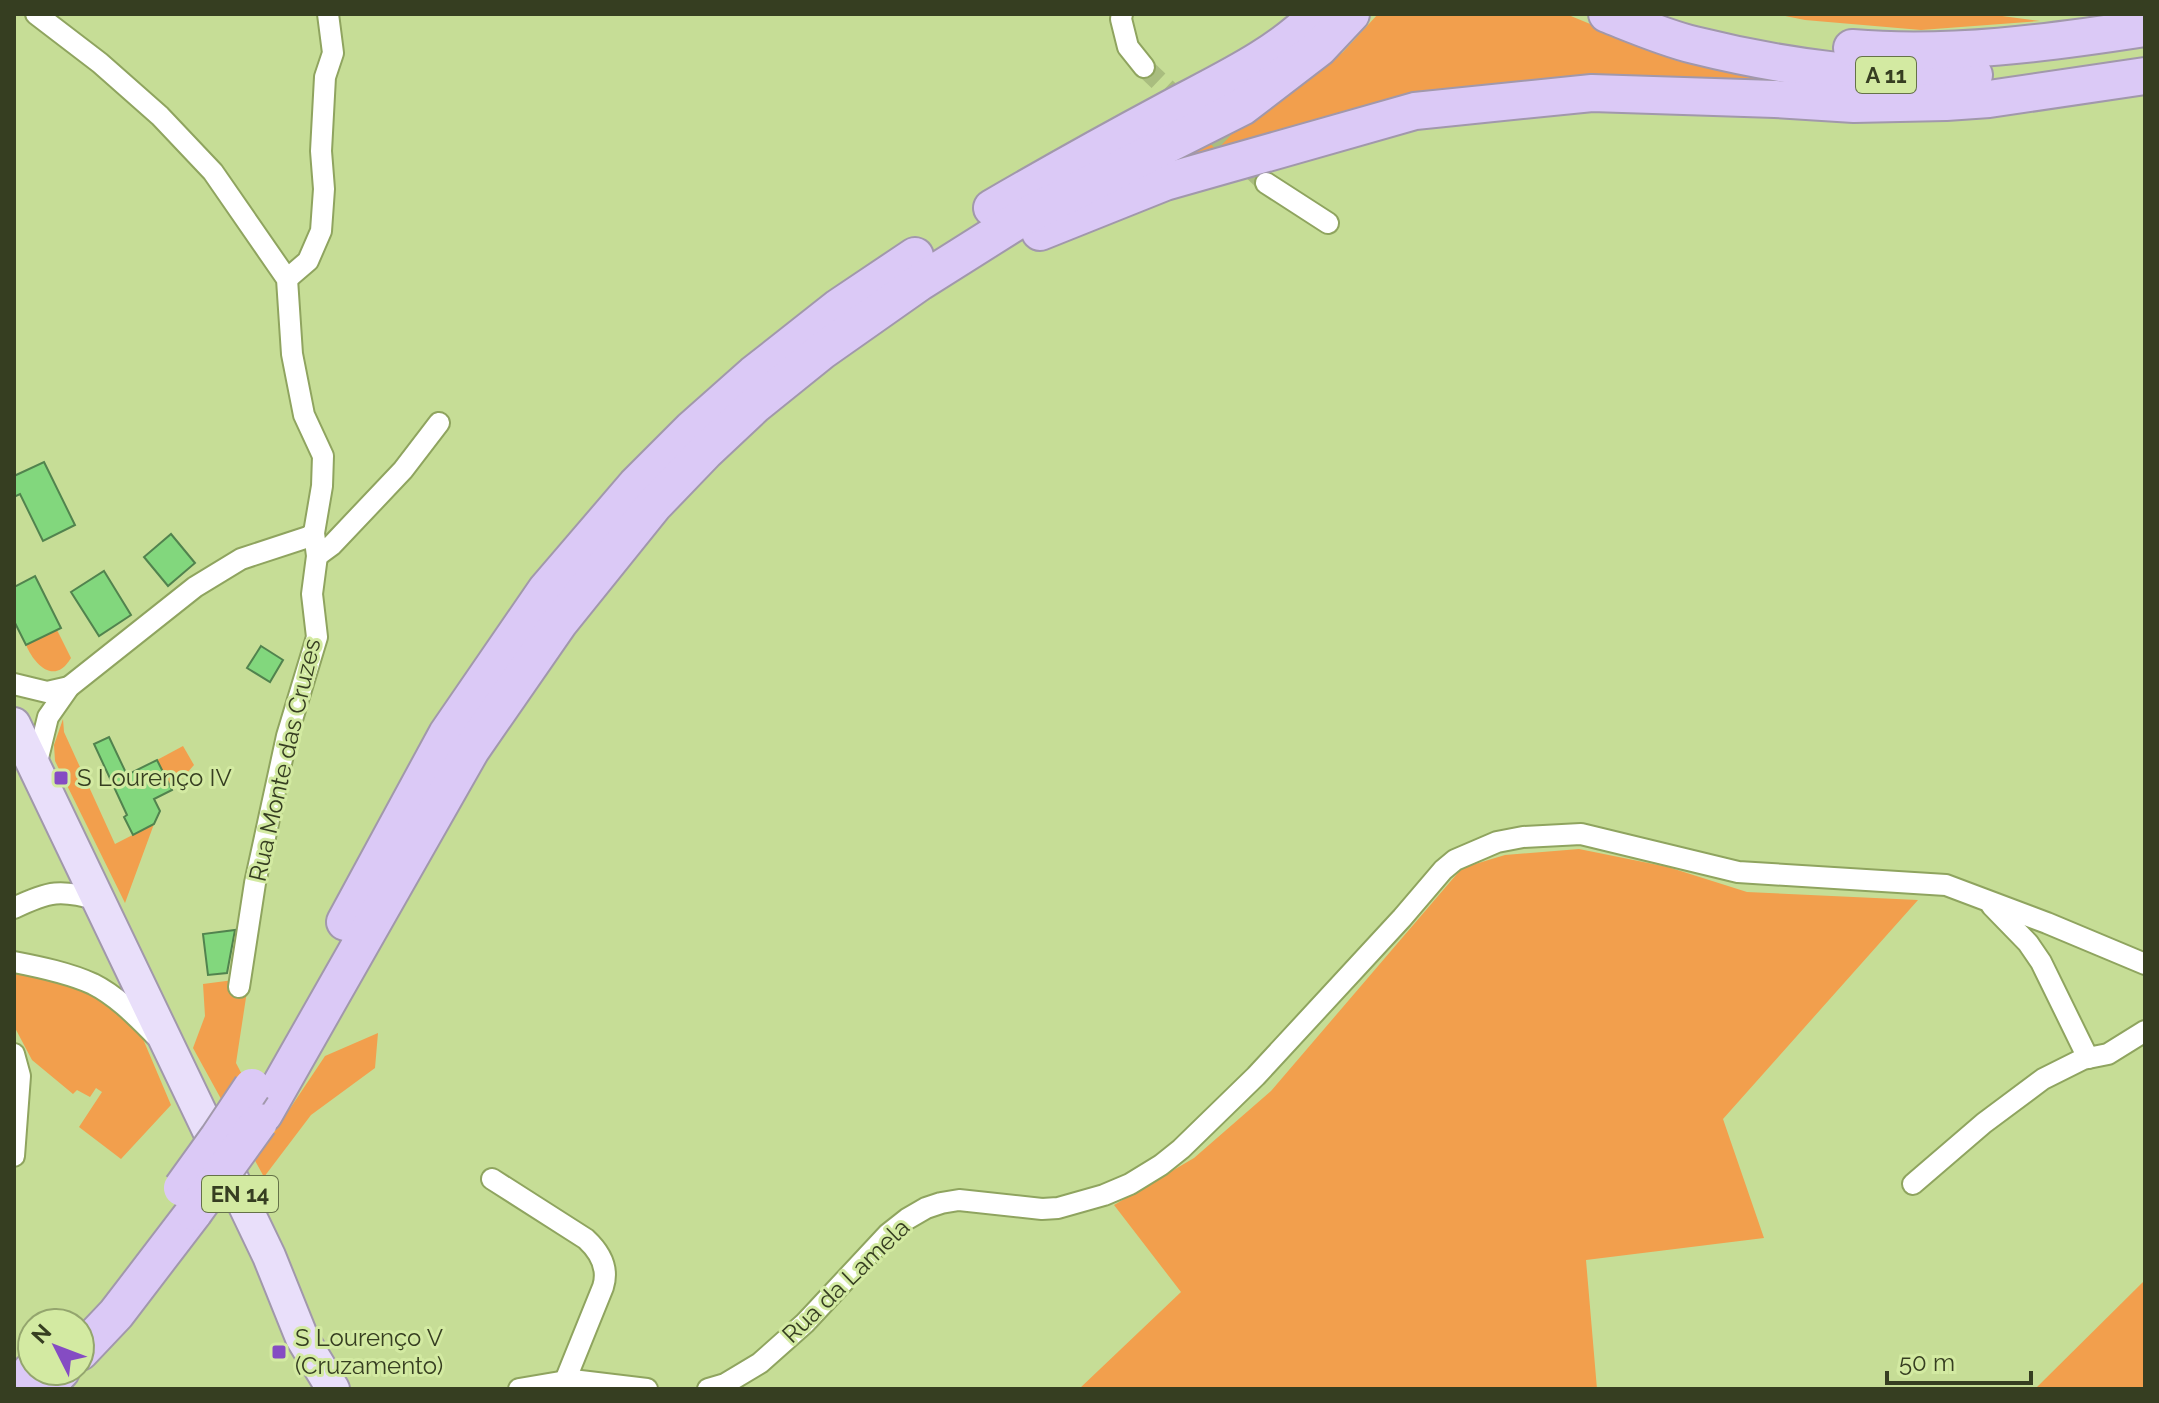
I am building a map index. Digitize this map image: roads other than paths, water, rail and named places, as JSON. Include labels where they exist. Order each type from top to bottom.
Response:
[{"type":"highway","points":[[258,1101],[321,967],[447,734],[546,590],[636,485],[692,429],[839,307],[988,210],[1260,60],[1305,28],[1318,14]]},
{"type":"highway","points":[[96,1335],[116,1314],[188,1200],[218,1138],[258,1101],[471,750],[559,623],[654,505],[755,405],[822,351],[920,282],[1020,219],[1242,107],[1319,48],[1351,14]]},
{"type":"highway","name":"A 11","points":[[1607,14],[1691,45],[1853,73],[1931,78],[2015,72],[2145,53]]},
{"type":"highway","points":[[1673,14],[1805,44],[1878,50],[1924,51],[2059,41],[2145,28]]},
{"type":"highway","name":"A 11","points":[[822,351],[864,338],[961,276],[1034,235],[1165,182],[1415,111],[1592,93],[1854,104],[1989,99],[2145,76]]},
{"type":"highway","points":[[89,1307],[188,1200]]},
{"type":"main road","name":"EN 14","points":[[14,724],[269,1256],[302,1338],[333,1389]]},
{"type":"main road","name":"EN 14","points":[[302,1338],[307,1389]]},
{"type":"street","points":[[36,14],[100,63],[160,116],[213,172],[287,279],[308,261],[321,231],[325,77],[333,53],[328,14]]},
{"type":"street","points":[[1122,14],[1128,47],[1144,67]]},
{"type":"street","points":[[1266,183],[1328,223]]},
{"type":"street","name":"Rua Monte das Cruzes","points":[[239,987],[255,883],[287,736],[317,637],[312,594],[317,556],[314,533],[322,486],[323,456],[304,415],[292,354],[287,279]]},
{"type":"street","points":[[317,556],[332,545],[403,470],[439,423]]},
{"type":"street","points":[[36,767],[48,717],[69,687],[195,587],[241,559],[314,533]]},
{"type":"street","points":[[14,684],[47,692],[69,687]]},
{"type":"street","name":"Rua da Lamela","points":[[708,1389],[725,1384],[760,1363],[805,1323],[888,1234],[926,1208],[959,1200],[1058,1208],[1130,1184],[1161,1165],[1256,1076],[1443,870],[1473,850],[1497,842],[1523,837],[1581,834],[1738,872],[1946,885],[2145,964]]},
{"type":"street","points":[[14,908],[58,892],[98,900]]},
{"type":"street","points":[[1987,901],[2028,943],[2041,962],[2088,1058]]},
{"type":"street","points":[[14,962],[93,984],[115,998],[172,1051]]},
{"type":"street","points":[[1913,1184],[2011,1102],[2053,1074],[2088,1058],[2108,1054],[2145,1031]]},
{"type":"street","points":[[14,1054],[20,1076],[14,1159]]},
{"type":"street","points":[[492,1179],[586,1239],[602,1260],[605,1272],[603,1287],[565,1381]]},
{"type":"street","points":[[519,1389],[565,1381],[595,1381],[647,1389]]},
{"type":"tunnel","points":[[1144,67],[1266,183]]},
{"type":"place","name":"S Lourenço IV","points":[[61,778]]},
{"type":"place","name":"S Lourenço V (Cruzamento)","points":[[279,1352]]}]
